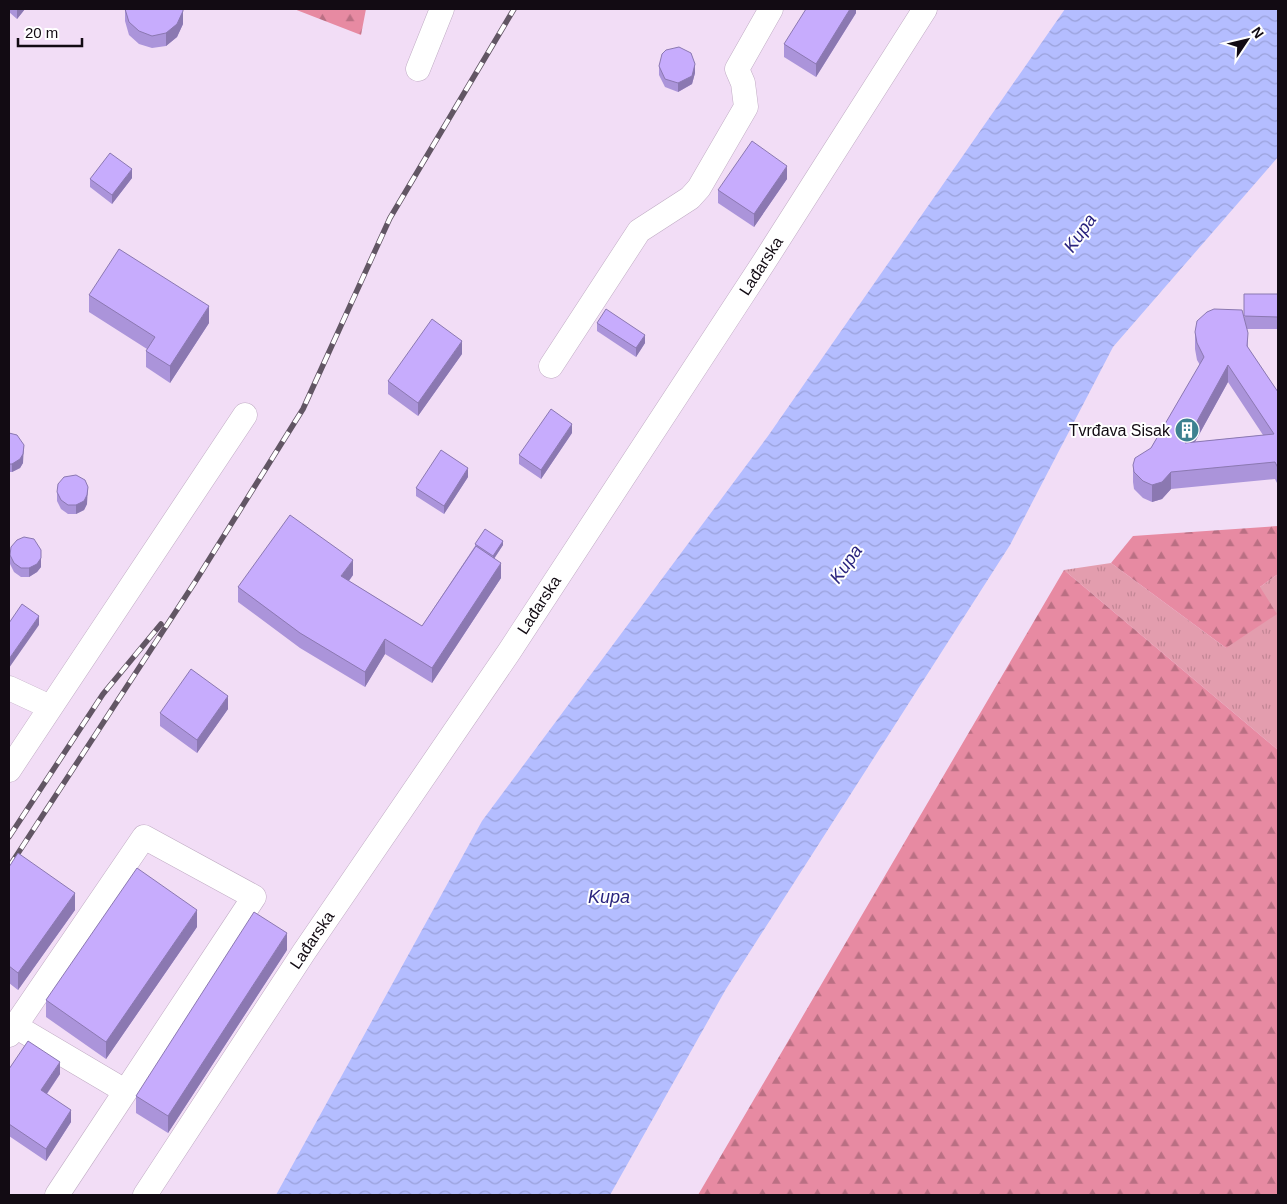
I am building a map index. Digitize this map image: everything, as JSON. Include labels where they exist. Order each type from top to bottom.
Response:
[{"type":"street","points":[[418,69],[442,9]]},
{"type":"street","points":[[552,366],[639,231],[690,198],[699,188],[746,107],[743,83],[737,69],[771,9]]},
{"type":"street","name":"Lađarska","points":[[145,1195],[304,952],[525,627],[764,262],[925,9]]},
{"type":"street","points":[[9,770],[245,415]]},
{"type":"street","points":[[9,688],[50,707]]},
{"type":"street","points":[[57,1195],[126,1092],[254,897],[144,837],[12,1031],[126,1092]]},
{"type":"green space","points":[[294,9],[366,9],[361,35]]},
{"type":"green space","points":[[1278,526],[1278,574],[1260,587],[1277,614],[1226,648],[1111,563],[1133,536]]},
{"type":"green space","points":[[1111,563],[1226,648],[1260,587],[1278,574],[1278,750],[1064,570]]},
{"type":"green space","points":[[1064,570],[1278,750],[1278,1195],[698,1195]]},
{"type":"water","name":"Kupa","points":[[1065,9],[1278,9],[1278,157],[1113,347],[1010,545],[726,989],[610,1195],[276,1195],[482,821],[768,436]]},
{"type":"building","points":[[125,9],[183,9],[183,11],[177,24],[166,33],[152,36],[139,31],[129,22]]},
{"type":"building","points":[[806,9],[850,9],[816,64],[784,44]]},
{"type":"building","points":[[679,47],[691,53],[695,64],[692,76],[678,83],[665,79],[659,66],[662,54],[666,50]]},
{"type":"building","points":[[752,141],[787,166],[754,214],[718,190]]},
{"type":"building","points":[[110,153],[132,169],[112,195],[90,179]]},
{"type":"building","points":[[119,249],[209,306],[170,366],[146,351],[155,337],[89,295]]},
{"type":"building","points":[[1244,294],[1278,294],[1278,317],[1244,316]]},
{"type":"building","points":[[606,309],[645,335],[636,348],[597,323]]},
{"type":"building","name":"Tvrđava Sisak","points":[[1214,309],[1242,310],[1248,333],[1247,346],[1278,392],[1278,468],[1275,462],[1171,472],[1162,482],[1152,485],[1143,481],[1134,472],[1135,458],[1151,448],[1204,357],[1197,343],[1195,332],[1197,321],[1207,312]],"holes":[[[1228,365],[1274,434],[1185,443]]]},
{"type":"building","points":[[432,319],[462,341],[418,403],[388,381]]},
{"type":"building","points":[[551,409],[572,424],[541,470],[519,455]]},
{"type":"building","points":[[9,433],[17,435],[24,445],[23,454],[20,459],[12,464],[9,464]]},
{"type":"building","points":[[441,450],[468,468],[444,506],[416,488]]},
{"type":"building","points":[[76,475],[85,480],[88,487],[87,495],[84,501],[76,505],[68,505],[61,500],[57,492],[58,484],[64,477]]},
{"type":"building","points":[[290,515],[353,560],[341,576],[422,626],[476,546],[501,563],[432,668],[385,639],[365,672],[300,633],[238,587]]},
{"type":"building","points":[[485,529],[503,541],[493,556],[475,544]]},
{"type":"building","points":[[24,537],[34,539],[41,550],[41,558],[37,564],[29,568],[21,568],[14,563],[10,555],[11,547],[17,540]]},
{"type":"building","points":[[22,604],[39,616],[9,659],[9,623]]},
{"type":"building","points":[[191,669],[228,696],[197,740],[160,713]]},
{"type":"building","points":[[18,853],[75,893],[18,973],[9,966],[9,867]]},
{"type":"building","points":[[137,868],[197,910],[106,1042],[46,1000]]},
{"type":"building","points":[[254,912],[287,933],[168,1116],[136,1096]]},
{"type":"building","points":[[28,1041],[60,1062],[41,1090],[71,1110],[46,1149],[9,1124],[9,1069]]},
{"type":"railway","points":[[9,867],[195,582],[303,409],[390,218],[514,9]]},
{"type":"railway","points":[[9,837],[103,694],[161,624]]},
{"type":"place","name":"Tvrđava Sisak","points":[[1187,430]]}]
